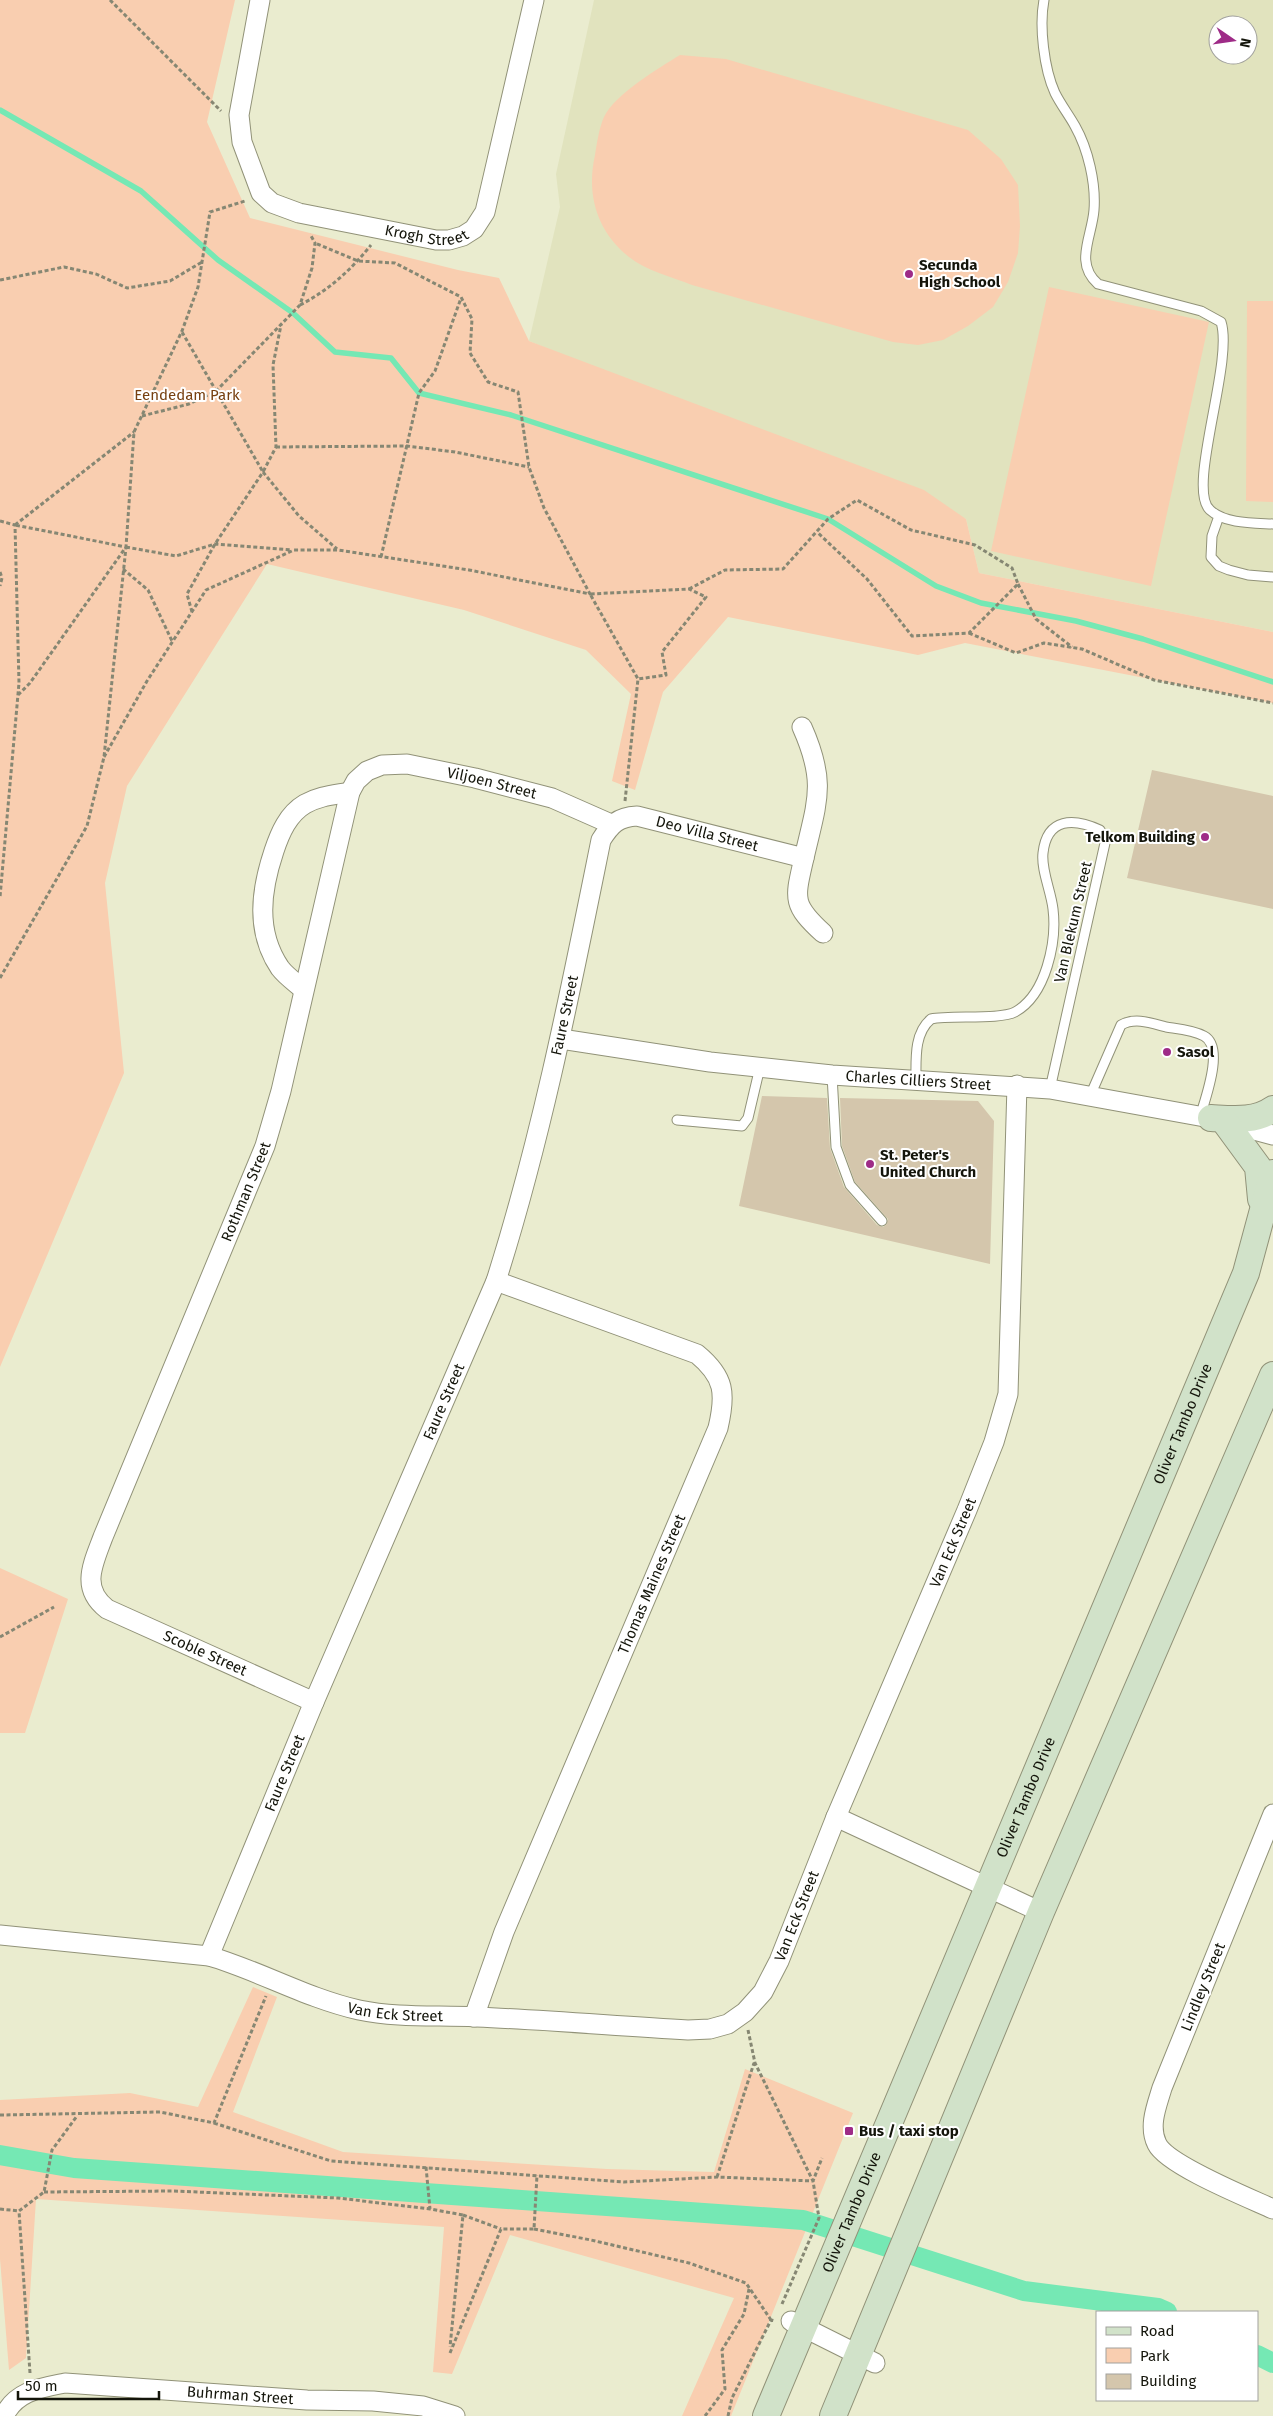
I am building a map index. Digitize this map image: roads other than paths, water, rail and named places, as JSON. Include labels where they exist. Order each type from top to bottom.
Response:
[{"type":"street","name":"Krogh Street","points":[[260,0],[239,115],[242,142],[261,193],[272,203],[299,213],[382,231],[436,240],[449,240],[464,236],[474,229],[486,212],[534,0]]},
{"type":"street","points":[[802,727],[814,754],[818,775],[815,810],[797,890],[798,902],[806,918],[823,933]]},
{"type":"street","name":"Viljoen Street","points":[[367,771],[382,765],[407,764],[475,778],[552,798],[618,820]]},
{"type":"street","name":"Rothman Street","points":[[97,1601],[91,1589],[90,1580],[94,1562],[265,1146],[281,1091],[350,792],[356,781],[367,771]]},
{"type":"street","points":[[303,989],[281,970],[268,942],[263,925],[262,902],[266,876],[279,836],[291,816],[304,805],[318,798],[350,792]]},
{"type":"street","name":"Deo Villa Street","points":[[618,820],[649,817],[804,858]]},
{"type":"street","name":"Faure Street","points":[[209,1956],[314,1702],[496,1281],[515,1220],[560,1039],[601,840],[618,820]]},
{"type":"street","name":"Charles Cilliers Street","points":[[560,1039],[710,1062],[832,1075],[1050,1088],[1212,1119],[1273,1135]]},
{"type":"street","name":"Van Eck Street","points":[[0,1935],[209,1956],[317,1999],[360,2010],[404,2016],[474,2017],[688,2030],[710,2029],[728,2024],[745,2012],[763,1992],[779,1961],[836,1817],[967,1510],[994,1442],[1008,1394],[1017,1085]]},
{"type":"street","points":[[1212,1119],[1247,1119],[1259,1117],[1273,1109]]},
{"type":"street","points":[[1212,1119],[1258,1167],[1261,1184],[1258,1229]]},
{"type":"street","name":"Oliver Tambo Drive","points":[[766,2416],[797,2324],[987,1887],[1246,1273],[1273,1173]]},
{"type":"street","name":"Thomas Maines Street","points":[[474,2017],[504,1932],[718,1428],[723,1407],[723,1391],[718,1376],[710,1364],[696,1354],[496,1281]]},
{"type":"street","points":[[833,2416],[867,2359],[1042,1912],[1273,1375]]},
{"type":"street","name":"Scoble Street","points":[[97,1601],[124,1617],[314,1702]]},
{"type":"street","name":"Lindley Street","points":[[1273,1814],[1162,2088],[1153,2119],[1157,2144],[1170,2159],[1273,2209]]},
{"type":"street","points":[[836,1817],[1042,1912]]},
{"type":"street","points":[[797,2324],[867,2359]]},
{"type":"street","name":"Buhrman Street","points":[[4,2416],[9,2407],[31,2389],[65,2383],[303,2408],[373,2402],[423,2406],[455,2416]]},
{"type":"lane","points":[[1044,0],[1044,51],[1047,70],[1055,93],[1076,128],[1085,150],[1092,178],[1094,210],[1085,264],[1088,275],[1098,284],[1201,312],[1221,322],[1225,334],[1222,366],[1204,467],[1202,493],[1208,509],[1219,516],[1237,521],[1273,524]]},
{"type":"lane","points":[[1219,516],[1212,536],[1211,557],[1219,566],[1248,575],[1273,577]]},
{"type":"lane","name":"Van Blekum Street","points":[[916,1080],[917,1046],[924,1025],[931,1019],[947,1016],[990,1016],[1014,1012],[1035,993],[1045,968],[1055,933],[1053,909],[1043,854],[1047,838],[1055,826],[1067,822],[1085,823],[1100,830],[1106,843],[1050,1088]]},
{"type":"lane","points":[[1090,1096],[1121,1025],[1137,1021],[1149,1022],[1194,1032],[1210,1041],[1214,1058],[1212,1119]]},
{"type":"lane","points":[[677,1120],[742,1126],[748,1118],[760,1067]]},
{"type":"lane","points":[[832,1075],[836,1147],[850,1185],[882,1221]]},
{"type":"waterway","points":[[0,110],[141,191],[218,260],[293,313],[335,352],[391,358],[419,393],[511,415],[828,519],[936,586],[981,603],[1076,621],[1143,639],[1273,682]]},
{"type":"waterway","points":[[0,2155],[74,2168],[803,2220],[1024,2291],[1158,2308],[1165,2311]]},
{"type":"waterway","points":[[1258,2356],[1273,2363]]},
{"type":"place","name":"Secunda High School","points":[[909,274]]},
{"type":"place","name":"Telkom Building","points":[[1205,837]]},
{"type":"place","name":"Sasol","points":[[1167,1052]]},
{"type":"place","name":"St. Peter's United Church","points":[[870,1164]]},
{"type":"place","name":"Bus / taxi stop","points":[[849,2131]]},
{"type":"park label","name":"Eendedam Park","points":[[187,395]]}]
